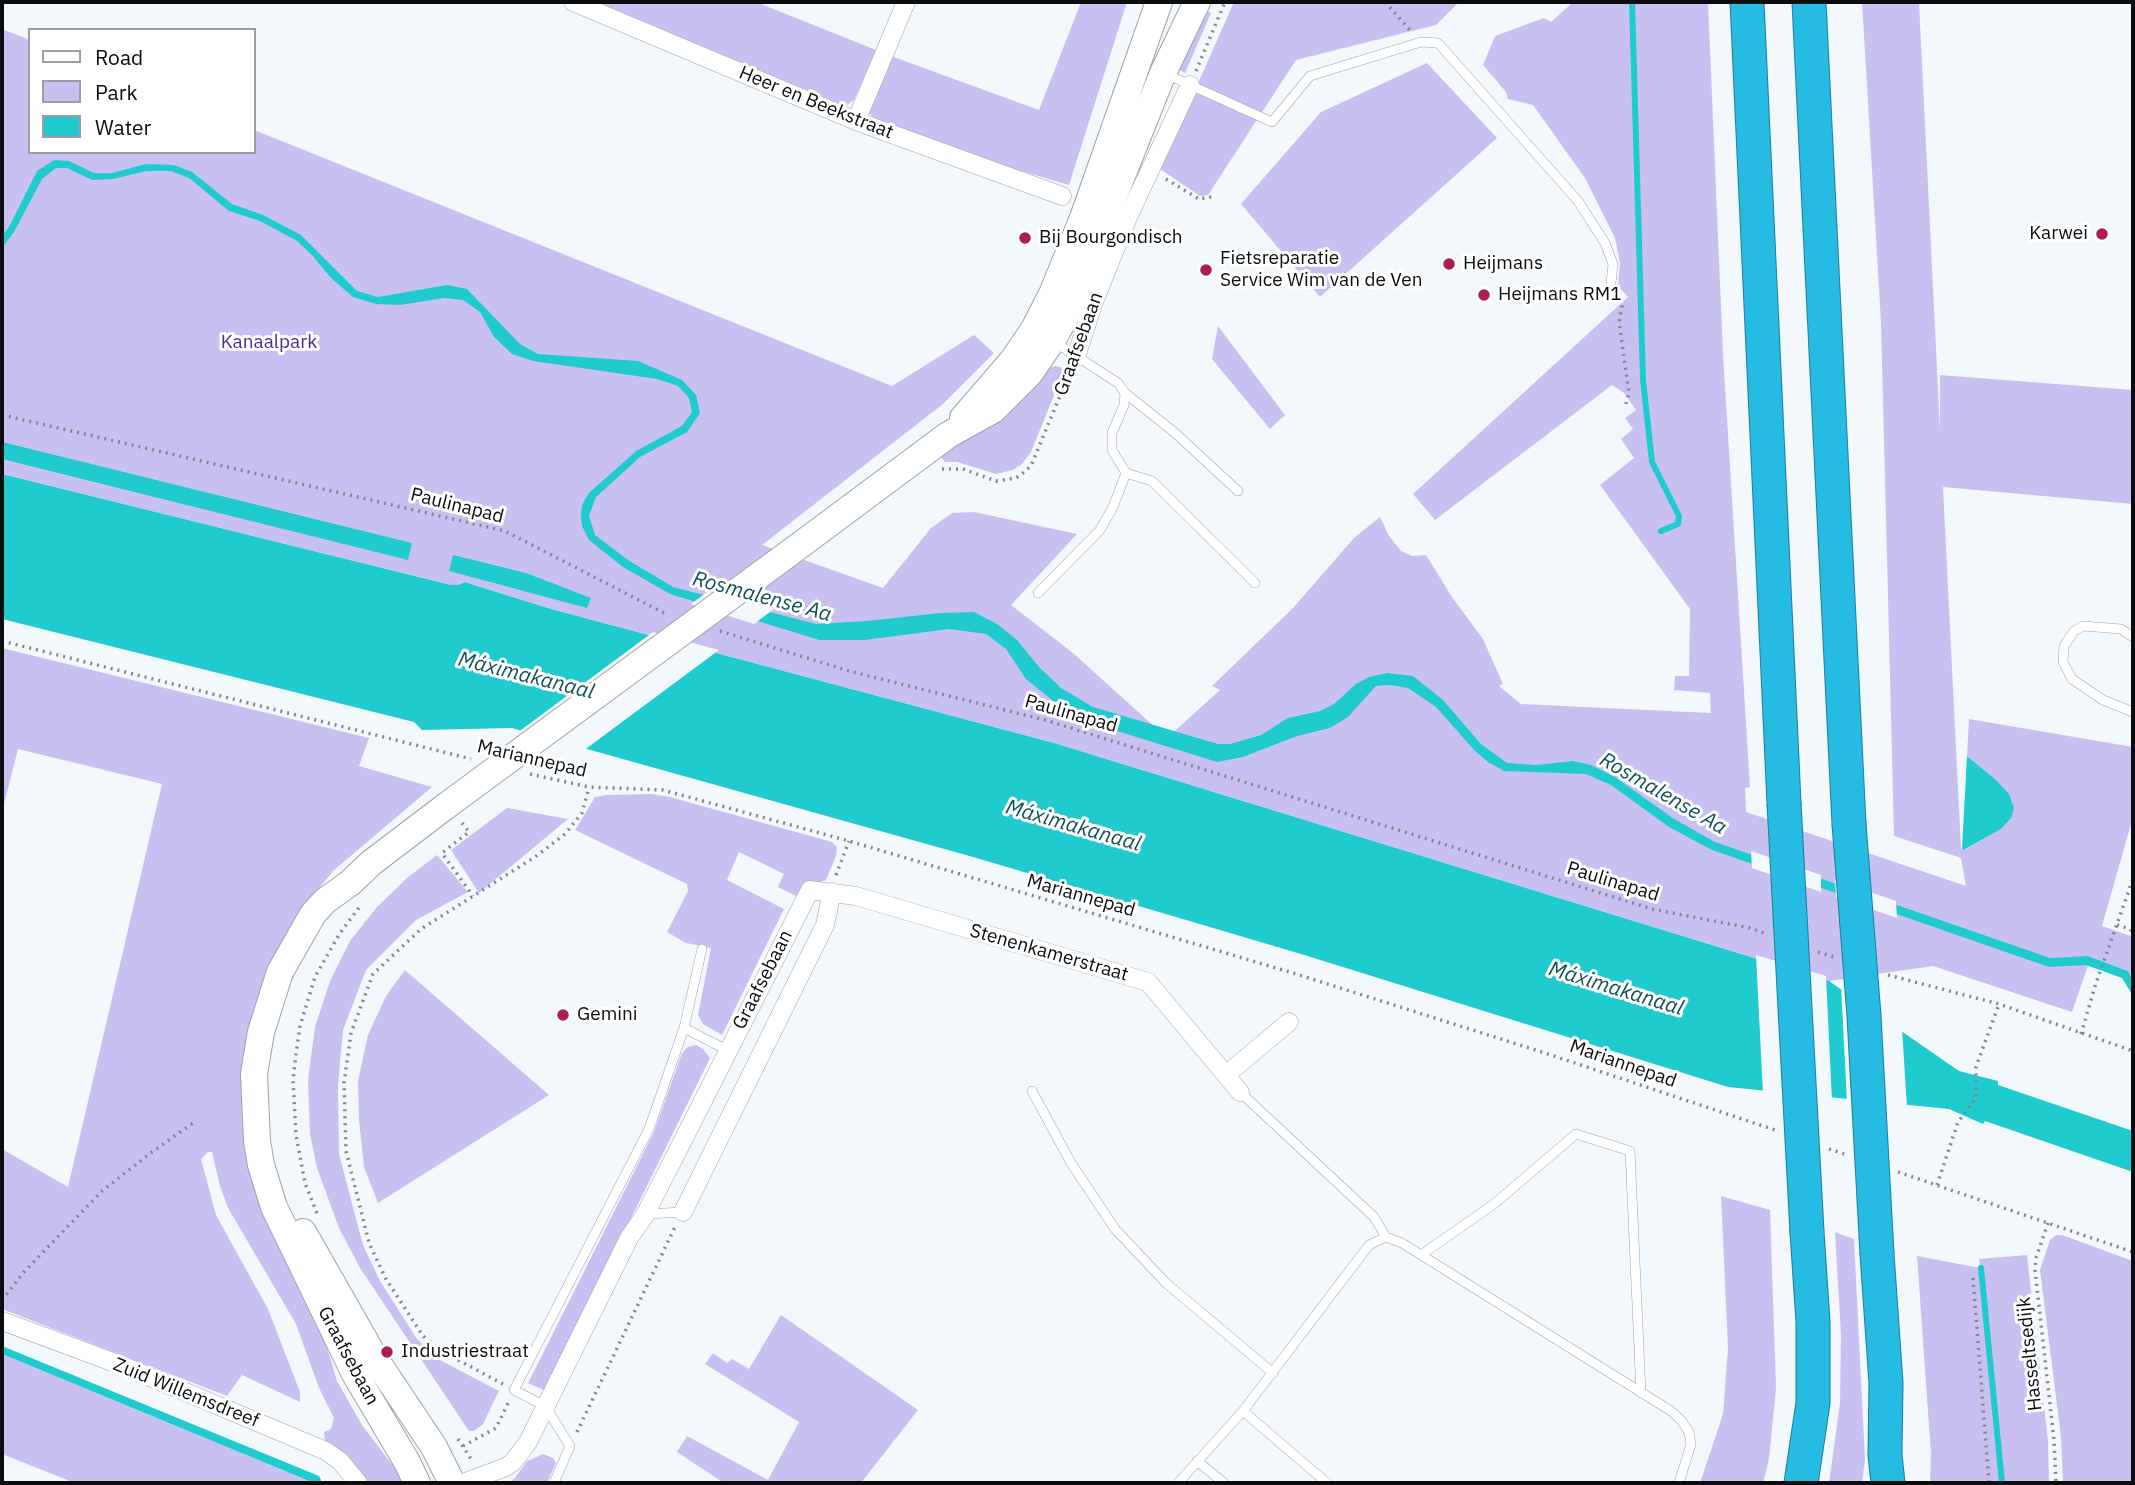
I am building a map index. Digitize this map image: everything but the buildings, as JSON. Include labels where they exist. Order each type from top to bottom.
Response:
[{"type":"highway","points":[[1747,2],[1784,803],[1813,1322],[1813,1403],[1801,1483]]},
{"type":"highway","points":[[1809,2],[1849,824],[1864,1016],[1886,1383],[1885,1474]]},
{"type":"main road","name":"Graafsebaan","points":[[452,1483],[434,1447],[376,1360],[306,1239],[289,1199],[277,1158],[271,1087],[275,1041],[297,972],[359,891],[371,863],[453,820],[803,543],[948,435],[993,411],[1030,373],[1043,335],[1052,294],[1083,218],[1160,2]]},
{"type":"main road","name":"Graafsebaan","points":[[1043,335],[1073,301],[1163,72],[1197,2]]},
{"type":"main road","name":"Graafsebaan","points":[[359,891],[326,901],[313,914],[280,972],[266,1012],[257,1051],[254,1095],[257,1141],[268,1189],[292,1249],[355,1374],[417,1483]]},
{"type":"street","name":"Heer en Beekstraat","points":[[573,2],[856,121],[1062,196]]},
{"type":"street","points":[[856,121],[906,2]]},
{"type":"street","name":"Graafsebaan","points":[[1076,357],[1093,304],[1149,170],[1190,85]]},
{"type":"street","name":"Graafsebaan","points":[[471,1481],[513,1462],[528,1442],[629,1238],[645,1215],[810,890],[832,892],[825,925],[682,1212]]},
{"type":"street","name":"Stenenkamerstraat","points":[[832,892],[856,896],[1148,982],[1240,1092]]},
{"type":"street","points":[[1226,1075],[1289,1022]]},
{"type":"street","name":"Zuid Willemsdreef","points":[[2,1321],[126,1367],[326,1451],[340,1461],[358,1483]]},
{"type":"lane","points":[[1139,60],[1272,122],[1310,76],[1421,41],[1438,43],[1578,201],[1605,243],[1613,264],[1611,283]]},
{"type":"lane","points":[[1043,335],[1118,383],[1125,393],[1174,432],[1238,491]]},
{"type":"lane","points":[[1125,393],[1124,405],[1112,433],[1112,450],[1126,473],[1152,481],[1255,583]]},
{"type":"lane","points":[[1038,593],[1100,530],[1113,508],[1126,473]]},
{"type":"lane","points":[[2133,637],[2121,629],[2083,626],[2074,631],[2064,646],[2063,662],[2072,679],[2103,700],[2133,712]]},
{"type":"lane","points":[[554,1483],[570,1446],[545,1406],[514,1390],[649,1129],[684,1028],[702,949]]},
{"type":"lane","points":[[684,1028],[727,1050]]},
{"type":"lane","points":[[1032,1091],[1071,1163],[1115,1229],[1166,1283],[1273,1373]]},
{"type":"lane","points":[[1240,1092],[1374,1217],[1386,1237],[1402,1243],[1671,1411],[1689,1432],[1691,1444],[1679,1483]]},
{"type":"lane","points":[[1421,1255],[1494,1204],[1576,1134],[1630,1151],[1641,1393]]},
{"type":"lane","points":[[645,1215],[682,1212]]},
{"type":"lane","points":[[1178,1483],[1243,1411],[1369,1245],[1386,1237]]},
{"type":"lane","points":[[1243,1411],[1327,1483]]},
{"type":"lane","points":[[1197,1461],[1224,1483]]},
{"type":"path","points":[[1190,85],[1225,2]]},
{"type":"path","points":[[1385,2],[1421,41]]},
{"type":"path","points":[[1149,170],[1195,198],[1204,200],[1216,196]]},
{"type":"path","points":[[1611,283],[1623,301],[1619,322],[1629,393],[1625,407]]},
{"type":"path","name":"Graafsebaan","points":[[933,473],[955,467],[996,481],[1016,478],[1027,471],[1076,357]]},
{"type":"path","name":"Paulinapad","points":[[2,415],[505,531],[657,611],[670,615]]},
{"type":"path","name":"Paulinapad","points":[[708,627],[849,671],[1045,720],[1652,909],[1749,928],[1776,937]]},
{"type":"path","name":"Mariannepad","points":[[2,640],[476,760]]},
{"type":"path","name":"Mariannepad","points":[[529,774],[589,787],[663,790],[849,841],[1293,973],[1545,1052],[1780,1132]]},
{"type":"path","points":[[463,1446],[496,1428],[514,1390],[443,1352],[423,1336],[386,1279],[369,1242],[346,1151],[344,1083],[351,1033],[373,974],[421,929],[535,857],[565,834],[582,813],[589,787]]},
{"type":"path","points":[[453,820],[471,816]]},
{"type":"path","points":[[453,820],[469,832],[442,853],[473,895]]},
{"type":"path","points":[[832,892],[834,879],[849,841]]},
{"type":"path","points":[[2081,1034],[2133,879]]},
{"type":"path","points":[[317,1214],[305,1184],[293,1109],[293,1080],[300,1026],[316,977],[326,955],[353,914],[359,891]]},
{"type":"path","points":[[2117,925],[2130,929],[2133,933]]},
{"type":"path","points":[[1816,951],[1842,960]]},
{"type":"path","points":[[1882,974],[1999,1004],[2133,1051]]},
{"type":"path","points":[[1937,1185],[1954,1133],[1976,1098],[1975,1076],[1999,1004]]},
{"type":"path","points":[[2,1300],[23,1273],[102,1191],[193,1124]]},
{"type":"path","points":[[1819,1145],[1845,1154]]},
{"type":"path","points":[[1898,1172],[2133,1252]]},
{"type":"path","points":[[570,1446],[682,1212]]},
{"type":"path","name":"Hasseltsedijk","points":[[2048,1223],[2036,1258],[2035,1270],[2054,1440],[2056,1483]]},
{"type":"path","points":[[1973,1278],[1989,1483]]},
{"type":"path","points":[[455,1436],[463,1446],[471,1481]]},
{"type":"green space","points":[[597,2],[756,2],[876,50],[854,100],[842,105]]},
{"type":"green space","points":[[1081,2],[1127,2],[1069,185],[980,159],[874,118],[870,114],[868,108],[891,56],[1039,110]]},
{"type":"green space","points":[[1234,2],[1459,2],[1436,25],[1296,60],[1208,195],[1200,196],[1160,169]]},
{"type":"green space","name":"Kanaalpark","points":[[1573,2],[1708,2],[1723,354],[1750,787],[1745,788],[1746,812],[1966,886],[1961,858],[1894,836],[1881,322],[1862,2],[1919,2],[1940,431],[1940,375],[2133,390],[2133,504],[1943,487],[1961,849],[1965,850],[2001,829],[1996,780],[1967,756],[1969,719],[2133,747],[2133,817],[2102,926],[2131,936],[2133,932],[2133,980],[2128,971],[2091,957],[2072,1012],[1933,966],[1829,981],[1054,743],[551,609],[466,582],[451,585],[2,474],[2,29],[28,39],[28,154],[256,154],[256,131],[892,386],[974,335],[994,353],[943,404],[762,545],[883,588],[931,528],[952,513],[974,512],[1077,534],[1011,605],[1073,653],[1167,738],[1220,690],[1212,686],[1293,608],[1354,538],[1380,517],[1389,536],[1401,551],[1412,556],[1426,555],[1483,639],[1503,684],[1499,686],[1521,704],[1711,713],[1710,693],[1674,690],[1675,676],[1689,676],[1690,609],[1600,485],[1634,458],[1621,439],[1633,429],[1625,418],[1636,410],[1624,393],[1612,385],[1435,520],[1413,494],[1628,297],[1618,286],[1620,263],[1615,238],[1585,178],[1533,105],[1508,99],[1506,92],[1483,65],[1495,36],[1544,18],[1551,22]]},
{"type":"green space","points":[[1206,10],[1211,13],[1185,73],[1176,68]]},
{"type":"green space","points":[[1427,63],[1497,138],[1320,297],[1241,204],[1321,112]]},
{"type":"green space","points":[[1218,326],[1285,415],[1270,429],[1212,359]]},
{"type":"green space","points":[[1055,366],[1065,368],[1031,452],[1022,464],[1013,470],[996,474],[957,462],[945,462],[941,457],[1011,403],[1044,370]]},
{"type":"green space","points":[[2,648],[369,738],[359,766],[432,787],[333,871],[303,908],[245,1071],[337,1381],[362,1425],[397,1471],[401,1469],[403,1483],[367,1483],[342,1453],[325,1444],[324,1432],[331,1429],[334,1418],[319,1388],[296,1324],[228,1208],[212,1152],[208,1152],[201,1159],[216,1215],[268,1309],[300,1392],[300,1402],[242,1375],[227,1396],[2,1309],[2,1149],[68,1187],[162,784],[18,749],[2,812]]},
{"type":"green space","points":[[652,794],[832,842],[837,847],[826,880],[802,888],[796,896],[778,887],[784,874],[739,852],[727,880],[784,909],[722,1035],[703,1024],[698,1015],[711,948],[686,943],[667,932],[688,891],[687,884],[575,830],[595,797]]},
{"type":"green space","points":[[507,808],[568,819],[479,893],[451,850]]},
{"type":"green space","points":[[437,855],[468,892],[416,920],[366,970],[343,1030],[338,1085],[339,1154],[363,1245],[380,1281],[417,1339],[440,1360],[499,1391],[483,1424],[474,1431],[469,1431],[360,1268],[339,1228],[317,1168],[310,1134],[308,1080],[315,1027],[330,981],[350,941],[377,907],[407,878]]},
{"type":"green space","points":[[405,970],[549,1095],[378,1203],[364,1167],[358,1081],[368,1035],[386,996]]},
{"type":"green space","points":[[696,1045],[710,1058],[546,1391],[528,1383],[654,1132],[682,1053],[688,1047]]},
{"type":"green space","points":[[1721,1196],[1770,1210],[1776,1388],[1769,1459],[1763,1483],[1700,1483],[1723,1414],[1728,1348]]},
{"type":"green space","points":[[1835,1232],[1854,1239],[1865,1459],[1862,1483],[1829,1483],[1840,1403],[1841,1335]]},
{"type":"green space","points":[[2056,1235],[2133,1261],[2133,1483],[2063,1483],[2061,1437],[2040,1270],[2050,1240]]},
{"type":"green space","points":[[2027,1255],[2048,1441],[2049,1483],[1930,1483],[1931,1454],[1917,1256],[1980,1268],[1979,1259]]},
{"type":"green space","points":[[781,1315],[918,1410],[861,1483],[724,1483],[677,1452],[687,1436],[768,1480],[799,1422],[705,1364],[713,1353],[727,1363],[732,1359],[749,1369]]},
{"type":"green space","points":[[2,1354],[314,1483],[75,1483],[2,1454]]},
{"type":"green space","points":[[543,1454],[553,1458],[556,1463],[547,1483],[508,1483],[527,1461]]},
{"type":"water","points":[[54,160],[69,161],[94,173],[112,173],[146,164],[174,165],[192,172],[232,204],[263,215],[301,235],[357,291],[378,297],[447,285],[467,289],[520,344],[538,354],[638,361],[682,380],[696,395],[700,413],[687,432],[640,457],[596,497],[589,516],[595,535],[628,560],[673,587],[816,624],[974,612],[997,624],[1017,640],[1061,688],[1093,707],[1218,744],[1230,744],[1261,735],[1288,718],[1320,711],[1334,704],[1356,684],[1369,677],[1387,673],[1413,676],[1443,700],[1481,744],[1507,763],[1536,765],[1573,761],[1591,765],[1615,777],[1674,819],[1715,842],[2050,958],[2088,956],[2128,971],[2133,980],[2133,996],[2122,978],[2086,965],[2049,967],[1712,850],[1669,827],[1611,785],[1586,774],[1504,771],[1475,751],[1436,707],[1408,688],[1376,686],[1348,717],[1330,728],[1297,736],[1243,757],[1217,762],[1085,721],[1026,679],[1006,649],[986,634],[949,629],[865,640],[819,640],[670,594],[623,567],[589,540],[582,526],[581,516],[582,505],[589,493],[636,451],[682,426],[692,412],[689,398],[678,386],[657,379],[533,361],[512,354],[494,337],[480,312],[463,300],[444,298],[400,305],[376,304],[353,297],[331,278],[297,241],[260,221],[229,211],[189,178],[171,171],[146,171],[113,179],[92,180],[67,168],[56,168],[42,179],[14,232],[2,248],[2,236],[37,171]]},
{"type":"water","points":[[2,442],[412,543],[408,560],[2,459]]},
{"type":"water","name":"Máximakanaal","points":[[2,474],[451,585],[465,582],[551,609],[1054,743],[1829,981],[1959,1071],[1998,1081],[1998,1085],[2133,1131],[2133,1172],[1985,1121],[1983,1124],[1949,1109],[1728,1087],[1301,954],[973,857],[512,728],[422,730],[414,722],[2,619]]},
{"type":"water","points":[[453,555],[526,573],[591,598],[587,608],[449,571]]},
{"type":"water","points":[[1967,756],[2009,794],[2014,808],[2011,818],[2001,829],[1964,850],[1962,849]]},
{"type":"water","points":[[2,1346],[319,1476],[320,1483],[314,1483],[2,1354]]},
{"type":"pier","points":[[707,592],[774,609],[754,624],[691,604]]},
{"type":"pier","points":[[653,632],[719,650],[583,751],[517,733]]},
{"type":"pier","points":[[1751,851],[1821,875],[1821,892],[1752,868]]},
{"type":"pier","points":[[1835,880],[1896,901],[1897,918],[1836,897]]},
{"type":"pier","points":[[1756,955],[1826,976],[1832,1101],[1763,1094]]},
{"type":"pier","points":[[1841,985],[1902,1028],[1907,1108],[1847,1102]]},
{"type":"waterway","points":[[1632,2],[1643,380],[1652,462],[1679,516],[1678,524],[1661,531]]},
{"type":"waterway","points":[[1981,1268],[2002,1483]]},
{"type":"place","name":"Karwei","points":[[2102,234]]},
{"type":"place","name":"Bij Bourgondisch","points":[[1025,238]]},
{"type":"place","name":"Heijmans","points":[[1449,264]]},
{"type":"place","name":"Fietsreparatie Service Wim van de Ven","points":[[1206,270]]},
{"type":"place","name":"Heijmans RM1","points":[[1484,295]]},
{"type":"place","name":"Gemini","points":[[563,1015]]},
{"type":"place","name":"Industriestraat","points":[[387,1352]]},
{"type":"water label","name":"Rosmalense Aa","points":[[762,597]]},
{"type":"water label","name":"Rosmalense Aa","points":[[1663,794]]}]
